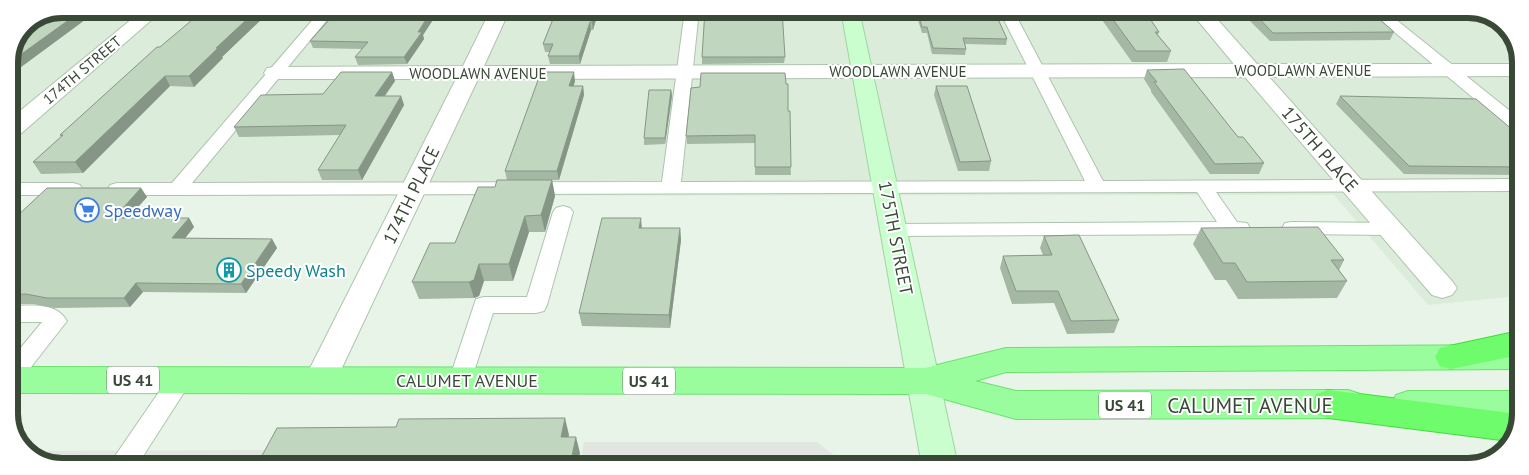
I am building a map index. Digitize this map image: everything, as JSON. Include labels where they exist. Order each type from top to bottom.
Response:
[{"type":"highway","points":[[1451,357],[1512,345]]},
{"type":"highway","points":[[1328,404],[1509,427]]},
{"type":"main road","name":"CALUMET AVENUE","points":[[925,381],[1006,360],[1512,357]]},
{"type":"main road","name":"CALUMET AVENUE","points":[[18,379],[925,381],[1016,405],[1512,405]]},
{"type":"street","name":"174TH STREET","points":[[18,124],[144,18]]},
{"type":"street","name":"174TH PLACE","points":[[320,380],[497,18]]},
{"type":"street","name":"175TH STREET","points":[[852,18],[925,381],[939,458]]},
{"type":"street","name":"175TH PLACE","points":[[1205,18],[1442,288]]},
{"type":"street","name":"WOODLAWN AVENUE","points":[[275,73],[1511,70]]},
{"type":"lane","points":[[177,189],[321,18]]},
{"type":"lane","points":[[671,187],[691,18]]},
{"type":"lane","points":[[1010,18],[1097,186]]},
{"type":"lane","points":[[1385,18],[1511,121]]},
{"type":"lane","points":[[18,189],[1511,185]]},
{"type":"lane","points":[[1203,186],[1231,228]]},
{"type":"lane","points":[[460,380],[484,306],[536,305],[563,212]]},
{"type":"lane","points":[[894,230],[1390,228]]},
{"type":"lane","points":[[18,314],[46,314],[56,320],[18,368]]},
{"type":"lane","points":[[128,458],[180,380]]},
{"type":"shaded area","points":[[53,18],[1473,18],[1490,23],[1501,32],[1510,50],[1511,59],[1512,297],[1428,305],[1334,195],[18,196],[18,53],[30,30]]},
{"type":"shaded area","points":[[584,442],[817,442],[838,458],[581,458]]},
{"type":"shaded area","points":[[282,450],[278,458],[62,458],[50,456],[39,451]]},
{"type":"building","points":[[53,18],[72,18],[18,57],[21,45],[30,30]]},
{"type":"building","points":[[194,18],[248,18],[189,76],[165,76],[75,162],[33,162],[157,47],[160,47]]},
{"type":"building","points":[[331,18],[427,18],[418,32],[422,32],[404,57],[355,57],[368,42],[310,41]]},
{"type":"building","points":[[553,18],[593,18],[592,22],[590,22],[579,56],[548,56],[553,44],[543,44]]},
{"type":"building","points":[[704,18],[783,18],[785,57],[702,57]]},
{"type":"building","points":[[919,18],[998,18],[1007,39],[963,38],[966,49],[933,48],[927,27],[922,27]]},
{"type":"building","points":[[1112,18],[1149,18],[1159,32],[1155,32],[1171,51],[1136,51]]},
{"type":"building","points":[[1259,18],[1378,18],[1394,32],[1273,33]]},
{"type":"building","points":[[1184,69],[1238,137],[1243,137],[1264,163],[1215,164],[1147,70]]},
{"type":"building","points":[[341,72],[392,72],[375,96],[401,96],[358,170],[318,170],[346,125],[234,127],[261,95],[323,94]]},
{"type":"building","points":[[541,72],[574,72],[569,86],[583,86],[557,171],[505,171]]},
{"type":"building","points":[[701,73],[785,73],[786,84],[788,84],[788,111],[790,111],[791,167],[755,167],[755,135],[686,136],[691,88],[700,87]]},
{"type":"building","points":[[936,86],[967,86],[991,161],[960,162]]},
{"type":"building","points":[[649,90],[671,90],[665,138],[644,138]]},
{"type":"building","points":[[1340,96],[1476,99],[1511,129],[1511,167],[1409,166]]},
{"type":"building","points":[[497,180],[552,180],[541,215],[525,216],[509,264],[479,264],[474,280],[469,282],[412,282],[430,243],[455,243],[478,187],[495,187]]},
{"type":"building","points":[[47,188],[141,188],[114,218],[189,218],[172,238],[272,239],[241,284],[136,283],[124,298],[47,298],[18,294],[18,215]]},
{"type":"building","points":[[602,218],[641,218],[639,228],[680,228],[669,315],[579,313]]},
{"type":"building","points":[[1318,227],[1344,260],[1331,260],[1347,281],[1247,282],[1235,263],[1223,263],[1201,228]]},
{"type":"building","points":[[1079,235],[1119,320],[1071,321],[1058,291],[1016,291],[1003,256],[1052,255],[1044,236]]},
{"type":"building","points":[[565,418],[561,437],[576,437],[572,458],[261,458],[277,428],[396,427],[399,419]]},
{"type":"place","name":"Speedway","points":[[87,210]]},
{"type":"place","name":"Speedy Wash","points":[[229,270]]}]
